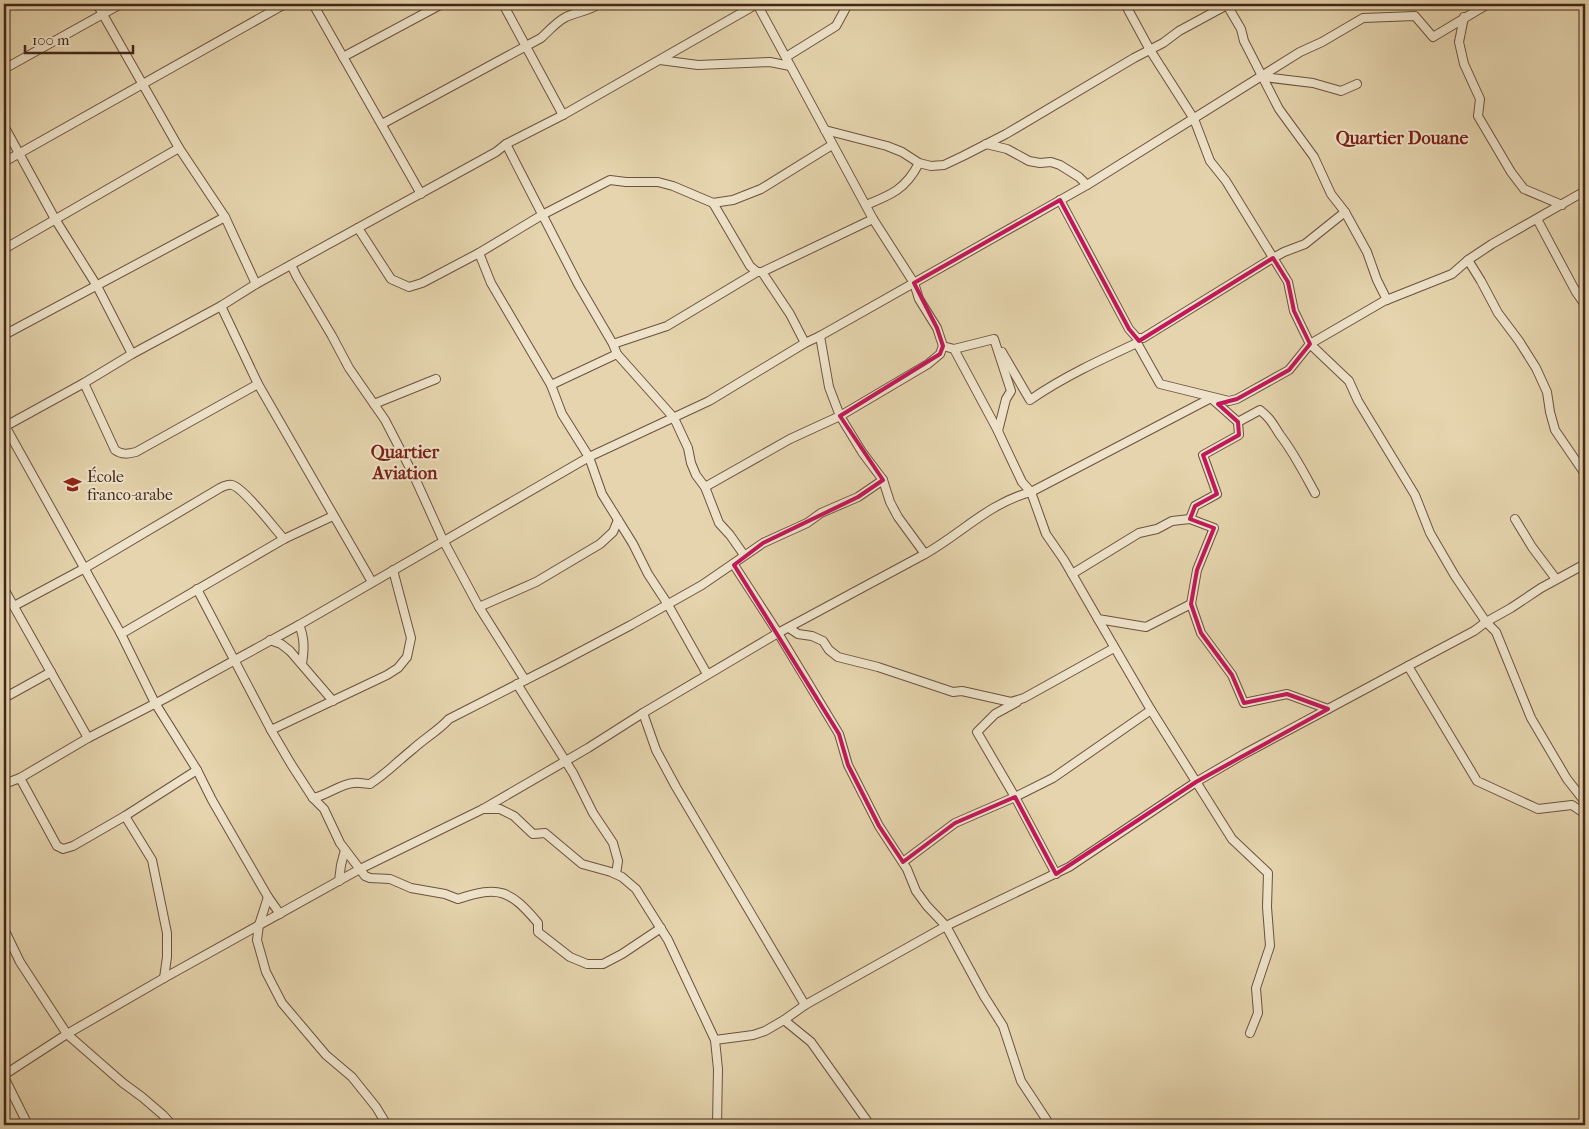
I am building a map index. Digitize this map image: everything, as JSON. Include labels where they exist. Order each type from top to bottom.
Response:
[{"type":"street","points":[[97,4],[179,148],[226,217],[256,284]]},
{"type":"street","points":[[4,69],[121,4]]},
{"type":"street","points":[[4,162],[285,4]]},
{"type":"street","points":[[313,4],[421,194]]},
{"type":"street","points":[[343,56],[442,4]]},
{"type":"street","points":[[503,4],[563,115]]},
{"type":"street","points":[[382,124],[526,47],[541,38],[559,21],[599,4]]},
{"type":"street","points":[[280,914],[268,897],[212,800],[197,770],[155,703],[121,634],[4,426],[496,152],[506,144],[563,115],[757,4],[873,219],[914,283],[919,299],[937,328],[943,346],[940,354],[928,364],[840,416],[790,439],[705,487]]},
{"type":"street","points":[[786,57],[836,26],[848,4]]},
{"type":"street","points":[[1125,4],[1150,50],[1194,119],[1210,161],[1226,181],[1288,282],[1294,311],[1310,344],[1349,380],[1358,401],[1415,495],[1435,542],[1486,622],[1496,632],[1531,718],[1567,779],[1585,802]]},
{"type":"street","points":[[4,784],[20,778],[88,738],[299,625],[443,540],[588,458],[709,401],[805,344],[1087,185],[1263,77],[1300,52],[1322,42],[1363,18],[1414,16],[1432,37],[1488,4]]},
{"type":"street","points":[[825,130],[887,146],[902,152],[919,163],[931,166],[944,165],[986,144],[1226,5],[1242,29],[1244,41],[1279,109],[1314,157],[1331,194],[1345,212],[1367,252],[1377,280],[1387,300]]},
{"type":"street","points":[[1464,17],[1459,42],[1464,64],[1480,99],[1478,116],[1511,172],[1524,190],[1562,205]]},
{"type":"street","points":[[660,60],[698,65],[770,62],[790,66]]},
{"type":"street","points":[[1263,77],[1313,83],[1341,91],[1357,84]]},
{"type":"street","points":[[4,126],[55,220],[97,286],[132,354]]},
{"type":"street","points":[[506,144],[578,284],[617,354],[674,418],[688,448],[691,463],[705,487],[719,523],[744,556]]},
{"type":"street","points":[[986,144],[1007,148],[1029,161],[1051,162],[1060,165],[1079,177],[1087,185]]},
{"type":"street","points":[[358,228],[391,279],[409,287],[422,283],[479,253],[542,215],[610,180],[658,182],[673,186],[713,203],[733,200],[767,186],[832,145]]},
{"type":"street","points":[[4,249],[179,148]]},
{"type":"street","points":[[866,205],[900,189],[914,174],[919,163]]},
{"type":"street","points":[[994,339],[1030,400],[1088,365],[1137,343],[1160,384],[1211,398],[1229,401],[1238,399],[1289,370],[1310,344],[1387,300],[1452,274],[1468,260],[1492,244],[1585,191]]},
{"type":"street","points":[[1060,200],[1129,329],[1137,338],[1143,338],[1273,258],[1306,244],[1345,212]]},
{"type":"street","points":[[713,203],[750,266],[760,272],[790,314],[805,344]]},
{"type":"street","points":[[4,335],[226,217]]},
{"type":"street","points":[[613,344],[667,326],[760,272],[873,219]]},
{"type":"street","points":[[1537,219],[1576,292],[1585,305]]},
{"type":"street","points":[[479,253],[491,283],[551,385],[562,414],[588,458],[602,494],[707,674]]},
{"type":"street","points":[[1468,260],[1498,313],[1536,368],[1547,392],[1555,430],[1583,471],[1585,477]]},
{"type":"street","points":[[291,265],[349,368],[385,420],[408,462],[443,540],[479,607],[564,761],[573,773],[593,813],[613,843],[618,861],[616,874]]},
{"type":"street","points":[[221,306],[258,384],[372,582]]},
{"type":"street","points":[[820,336],[829,387],[840,416],[862,452],[883,480],[890,502],[898,517],[925,554]]},
{"type":"street","points":[[943,346],[954,349],[994,339]]},
{"type":"street","points":[[994,339],[1010,391],[1006,399],[998,431]]},
{"type":"street","points":[[954,349],[998,431],[1022,482],[1030,492],[1046,534],[1064,560],[1151,710],[1232,839],[1268,873],[1267,907],[1270,946],[1256,988],[1258,1013],[1250,1033]]},
{"type":"street","points":[[551,385],[617,354]]},
{"type":"street","points":[[374,404],[436,379]]},
{"type":"street","points":[[84,383],[115,450],[121,454],[136,452],[258,384]]},
{"type":"street","points":[[1190,519],[1195,506],[1217,494],[1203,455],[1239,435],[1238,422],[1211,398]]},
{"type":"street","points":[[28,1125],[4,1076],[67,1034],[360,869],[483,809],[778,633],[943,544],[990,509],[1013,496],[1030,492],[1211,398]]},
{"type":"street","points":[[1238,422],[1260,410],[1270,418],[1289,446],[1315,494]]},
{"type":"street","points":[[313,798],[354,782],[370,784],[383,776],[414,747],[440,729],[449,718],[589,648],[702,585],[734,565],[763,543],[807,524],[821,513],[858,497],[883,480]]},
{"type":"street","points":[[14,606],[85,568],[227,485],[233,485],[244,494],[284,540]]},
{"type":"street","points":[[121,634],[284,540],[333,516]]},
{"type":"street","points":[[1072,574],[1139,533],[1157,529],[1172,521],[1190,519],[1214,528],[1197,570],[1191,604],[1201,633],[1232,675],[1244,703],[1287,694],[1328,709]]},
{"type":"street","points":[[1516,519],[1532,547],[1556,579]]},
{"type":"street","points":[[479,607],[536,582],[600,544],[613,532],[618,520]]},
{"type":"street","points":[[714,1040],[753,1035],[765,1031],[805,1005],[946,926],[1069,868],[1196,782],[1244,754],[1474,631],[1541,588],[1585,564]]},
{"type":"street","points":[[734,565],[839,734],[848,765],[879,826],[907,869],[916,891],[946,926],[984,996],[1003,1026],[1021,1081],[1050,1125]]},
{"type":"street","points":[[271,730],[387,675],[398,668],[407,657],[411,638],[393,570]]},
{"type":"street","points":[[4,589],[88,738]]},
{"type":"street","points":[[198,590],[271,730],[313,798],[324,810],[345,850],[365,876],[390,880],[411,888],[445,894],[458,899],[479,892],[504,893],[526,909],[538,923],[538,932],[570,957],[587,964],[603,964],[622,954],[661,928]]},
{"type":"street","points":[[1098,619],[1146,627],[1191,604]]},
{"type":"street","points":[[299,625],[303,633],[304,655],[302,664]]},
{"type":"street","points":[[788,628],[798,634],[812,636],[823,641],[838,657],[878,667],[953,692],[962,691],[1011,702],[1024,698]]},
{"type":"street","points":[[270,640],[281,644],[290,651],[333,701]]},
{"type":"street","points":[[1056,874],[1015,797],[977,732],[996,714],[1114,648]]},
{"type":"street","points":[[1408,666],[1477,781],[1538,810],[1572,805],[1585,814]]},
{"type":"street","points":[[4,698],[51,672]]},
{"type":"street","points":[[903,862],[955,823],[1053,778],[1151,710]]},
{"type":"street","points":[[643,712],[656,750],[676,787],[805,1005]]},
{"type":"street","points":[[20,778],[57,846],[62,849],[73,846],[125,816],[197,770]]},
{"type":"street","points":[[483,809],[500,809],[514,816],[533,834],[545,833],[582,864],[616,874],[636,888],[668,940],[714,1040],[718,1069],[717,1125]]},
{"type":"street","points":[[125,816],[152,860],[167,933],[167,957],[164,978]]},
{"type":"street","points":[[339,881],[345,850]]},
{"type":"street","points":[[268,897],[259,926],[257,940],[266,972],[282,1003],[326,1055],[352,1077],[376,1107],[387,1125]]},
{"type":"street","points":[[4,930],[20,962],[67,1034],[163,1115],[172,1125]]},
{"type":"street","points":[[784,1020],[811,1042],[870,1125]]},
{"type":"street","points":[[255,1125],[259,1125]]},
{"type":"highlighted area","points":[[1060,200],[1129,329],[1139,341],[1273,258],[1288,282],[1294,311],[1310,344],[1289,370],[1237,399],[1218,404],[1238,422],[1239,435],[1203,455],[1217,494],[1195,506],[1190,519],[1214,528],[1197,570],[1191,604],[1201,633],[1232,675],[1244,703],[1287,694],[1328,709],[1196,782],[1056,874],[1015,797],[955,823],[903,862],[879,826],[848,765],[839,734],[734,565],[763,543],[858,497],[883,480],[840,416],[940,354],[943,346],[937,328],[914,283]]},
{"type":"place","name":"École franco-arabe","points":[[73,485]]},
{"type":"district","name":"Quartier Douane","points":[[1402,138]]},
{"type":"district","name":"Quartier Aviation","points":[[405,462]]}]
